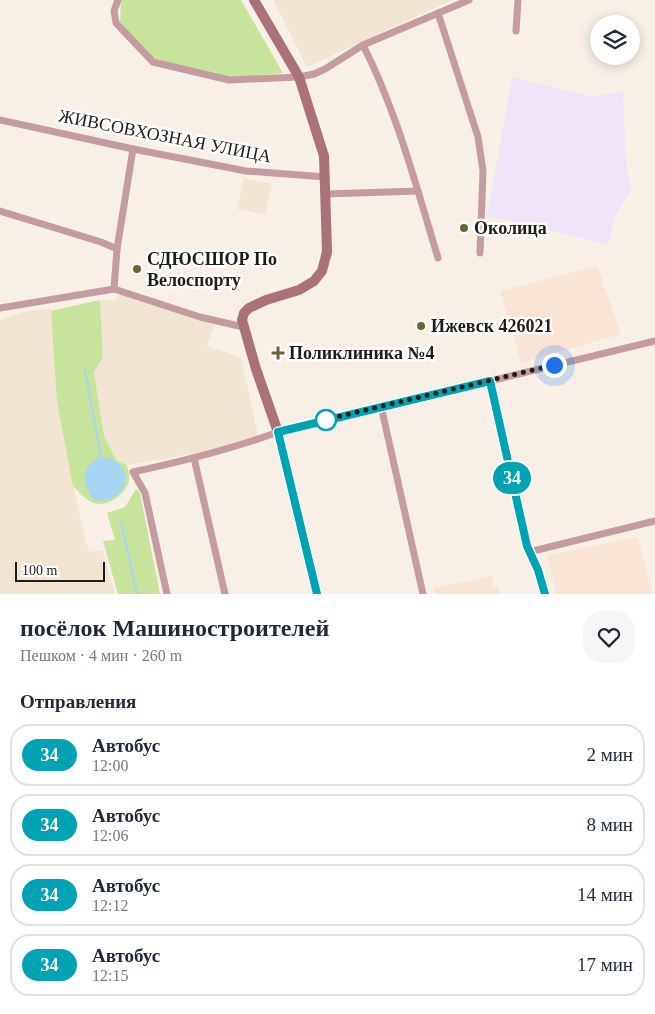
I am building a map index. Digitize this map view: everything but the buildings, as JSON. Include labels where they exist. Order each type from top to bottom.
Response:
[{"type":"street","points":[[118,0],[114,11],[116,23],[153,62],[229,80],[299,77],[314,74],[363,45],[469,0]]},
{"type":"street","points":[[254,0],[299,77],[324,156],[327,252],[325,263],[319,276],[299,290],[266,300],[249,308],[244,313],[242,320],[278,432],[318,594]]},
{"type":"street","points":[[516,31],[518,0]]},
{"type":"street","points":[[438,13],[478,137],[483,171],[480,253]]},
{"type":"street","points":[[363,45],[379,77],[392,110],[438,258]]},
{"type":"street","name":"ЖИВСОВХОЗНАЯ УЛИЦА","points":[[0,120],[246,171],[326,177]]},
{"type":"street","points":[[114,289],[117,249],[133,149]]},
{"type":"street","points":[[326,194],[418,191]]},
{"type":"street","points":[[0,211],[101,242],[117,249]]},
{"type":"street","points":[[0,308],[114,289],[200,317],[243,328]]},
{"type":"street","points":[[167,594],[144,493],[133,472],[194,458],[238,446],[278,432],[381,406],[655,341]]},
{"type":"street","points":[[490,381],[529,552],[538,570],[545,594]]},
{"type":"street","points":[[381,406],[423,594]]},
{"type":"street","points":[[194,458],[225,594]]},
{"type":"street","points":[[529,552],[655,522]]},
{"type":"shaded area","points":[[273,0],[452,0],[307,67]]},
{"type":"shaded area","points":[[512,77],[594,97],[623,91],[626,166],[632,189],[616,214],[608,244],[487,216]]},
{"type":"shaded area","points":[[244,178],[272,184],[265,215],[237,209]]},
{"type":"shaded area","points":[[597,266],[621,334],[521,363],[500,291]]},
{"type":"shaded area","points":[[120,294],[214,325],[207,346],[241,357],[258,435],[209,451],[127,465],[117,461],[104,436],[94,372],[103,357],[100,300],[114,300]]},
{"type":"shaded area","points":[[50,308],[53,322],[57,402],[80,517],[89,552],[102,550],[115,594],[0,594],[0,320],[28,311]]},
{"type":"shaded area","points":[[638,537],[652,594],[556,594],[548,555]]},
{"type":"shaded area","points":[[492,576],[494,587],[498,587],[500,594],[435,594],[433,588]]},
{"type":"green space","points":[[121,0],[241,0],[283,73],[230,78],[153,58],[120,22]]},
{"type":"green space","points":[[100,300],[103,357],[94,372],[104,436],[117,461],[127,465],[129,482],[123,492],[115,499],[106,503],[96,504],[88,500],[73,486],[57,402],[51,311]]},
{"type":"green space","points":[[136,489],[140,493],[160,594],[118,594],[103,541],[115,540],[107,513],[125,507]]},
{"type":"water","points":[[101,457],[113,460],[121,466],[125,474],[125,482],[122,490],[116,496],[106,500],[94,500],[87,487],[85,476],[89,465]]},
{"type":"waterway","points":[[85,370],[101,457]]},
{"type":"waterway","points":[[121,522],[137,594]]},
{"type":"bus line","name":"34","points":[[317,594],[278,432],[490,381],[527,546],[538,570],[545,594]]},
{"type":"place","name":"Околица","points":[[464,228]]},
{"type":"place","name":"СДЮСШОР По Велоспорту","points":[[137,269]]},
{"type":"place","name":"Ижевск 426021","points":[[421,326]]},
{"type":"place","name":"Поликлиника №4","points":[[278,353]]},
{"type":"route","points":[[326,420],[324,420],[554,365]]}]
